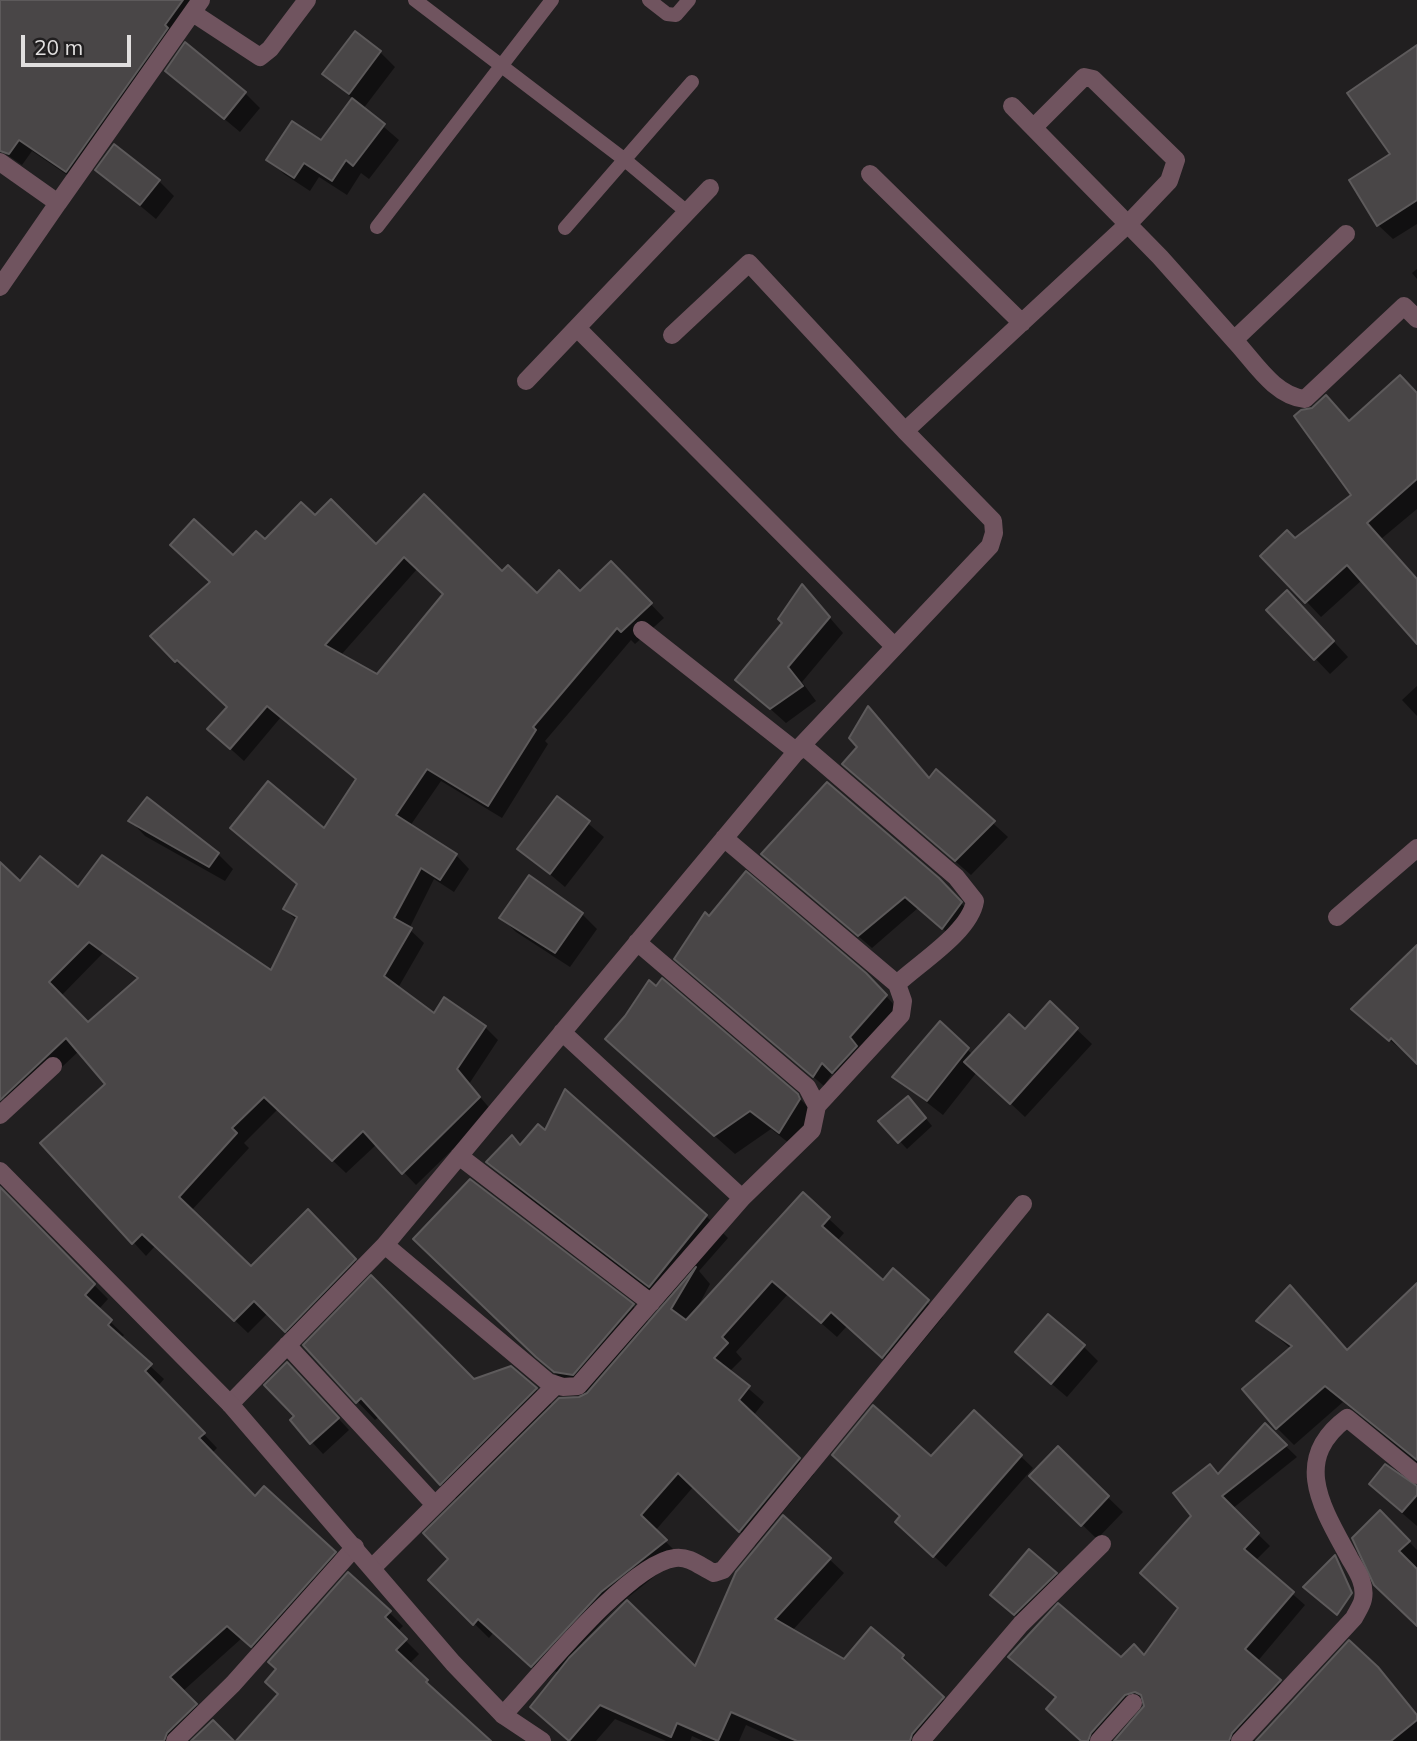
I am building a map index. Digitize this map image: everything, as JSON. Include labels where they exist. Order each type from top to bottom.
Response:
[{"type":"street","points":[[0,287],[197,7],[260,57],[270,50],[307,0]]},
{"type":"street","points":[[905,431],[1128,225],[1169,181],[1176,160],[1093,79],[1083,77],[1034,127]]},
{"type":"street","points":[[1012,106],[1128,225],[1280,391],[1293,398],[1305,399],[1404,306],[1417,319]]},
{"type":"street","points":[[0,162],[58,203]]},
{"type":"street","points":[[870,174],[1022,323]]},
{"type":"street","points":[[526,381],[710,188]]},
{"type":"street","points":[[1234,340],[1346,234]]},
{"type":"street","points":[[230,1404],[385,1245],[799,748],[893,645],[990,546],[994,533],[993,521],[749,263],[672,335]]},
{"type":"street","points":[[577,328],[893,645]]},
{"type":"street","points":[[642,630],[799,748],[956,877],[975,901],[974,912],[949,939],[897,984]]},
{"type":"street","points":[[385,1245],[556,1385],[578,1386],[742,1198],[812,1130],[817,1106],[901,1015],[903,1001],[897,984],[724,838]]},
{"type":"street","points":[[1337,917],[1417,848]]},
{"type":"street","points":[[637,942],[807,1087],[817,1106]]},
{"type":"street","points":[[562,1032],[742,1198]]},
{"type":"street","points":[[0,1115],[53,1066]]},
{"type":"street","points":[[459,1156],[650,1303]]},
{"type":"street","points":[[0,1171],[230,1404],[453,1663],[503,1715],[542,1741]]},
{"type":"street","points":[[503,1715],[622,1588],[657,1562],[689,1558],[714,1573],[723,1570],[1023,1204]]},
{"type":"street","points":[[287,1345],[435,1505]]},
{"type":"street","points":[[373,1567],[556,1385]]},
{"type":"street","points":[[1240,1741],[1354,1618],[1364,1598],[1362,1580],[1322,1506],[1315,1474],[1320,1446],[1334,1428],[1348,1418],[1417,1475]]},
{"type":"street","points":[[921,1741],[1021,1624],[1102,1544]]},
{"type":"street","points":[[175,1741],[233,1684],[355,1547]]},
{"type":"street","points":[[1099,1741],[1133,1703]]},
{"type":"lane","points":[[415,0],[625,160],[687,212]]},
{"type":"lane","points":[[377,227],[504,66],[552,0]]},
{"type":"lane","points":[[649,0],[671,15],[676,15],[689,0]]},
{"type":"lane","points":[[565,229],[692,82]]},
{"type":"building","points":[[0,0],[183,0],[165,25],[168,28],[66,172],[19,140],[9,154],[0,151]]},
{"type":"building","points":[[355,31],[381,51],[349,94],[322,74]]},
{"type":"building","points":[[185,42],[246,92],[224,119],[165,71]]},
{"type":"building","points":[[1417,45],[1417,200],[1377,226],[1349,180],[1390,154],[1347,93]]},
{"type":"building","points":[[352,98],[385,124],[353,166],[346,160],[332,181],[304,163],[294,178],[266,160],[292,121],[321,140]]},
{"type":"building","points":[[114,144],[160,180],[140,205],[95,170]]},
{"type":"building","points":[[1400,375],[1417,393],[1417,479],[1367,523],[1417,579],[1417,644],[1347,565],[1305,603],[1260,556],[1287,530],[1295,538],[1351,495],[1294,416],[1301,410],[1312,408],[1326,395],[1349,421]]},
{"type":"building","points":[[424,494],[502,571],[508,565],[537,593],[559,570],[580,591],[611,561],[652,603],[621,632],[617,628],[533,727],[536,730],[488,806],[427,769],[396,815],[457,854],[440,880],[421,868],[394,918],[412,928],[384,976],[434,1013],[444,997],[486,1026],[457,1069],[480,1097],[402,1174],[363,1131],[332,1161],[264,1097],[232,1128],[237,1133],[179,1197],[251,1266],[308,1209],[356,1259],[285,1332],[254,1301],[234,1321],[142,1234],[132,1244],[40,1143],[105,1084],[66,1038],[0,1100],[0,862],[20,881],[40,856],[78,887],[102,855],[271,970],[297,917],[283,909],[297,884],[230,828],[268,781],[324,828],[356,779],[267,706],[230,749],[207,729],[227,707],[177,660],[175,662],[150,636],[210,582],[170,545],[194,519],[233,555],[256,531],[265,539],[301,502],[315,515],[331,499],[376,544]],"holes":[[[404,557],[443,594],[377,674],[325,645]],[[89,942],[138,978],[88,1022],[49,982]]]},
{"type":"building","points":[[802,584],[830,617],[788,667],[803,686],[770,709],[735,680],[782,623],[778,619]]},
{"type":"building","points":[[1287,590],[1334,641],[1314,660],[1266,610]]},
{"type":"building","points":[[868,706],[929,778],[936,769],[995,821],[955,861],[842,764],[857,747],[849,738]]},
{"type":"building","points":[[827,782],[939,878],[962,902],[942,929],[905,897],[858,936],[761,854]]},
{"type":"building","points":[[557,796],[590,821],[550,874],[517,849]]},
{"type":"building","points":[[147,797],[219,853],[209,867],[128,821]]},
{"type":"building","points":[[746,871],[866,973],[887,995],[850,1037],[857,1046],[832,1073],[822,1063],[813,1077],[674,959],[705,912],[709,916]]},
{"type":"building","points":[[529,875],[583,913],[555,953],[499,918]]},
{"type":"building","points":[[1417,945],[1417,1064],[1391,1038],[1389,1041],[1351,1009]]},
{"type":"building","points":[[662,978],[798,1094],[800,1099],[779,1133],[750,1111],[714,1136],[605,1039],[625,1016],[649,980],[656,986]]},
{"type":"building","points":[[1050,1001],[1078,1028],[1010,1104],[964,1062],[1009,1014],[1025,1029]]},
{"type":"building","points":[[940,1021],[969,1048],[927,1101],[892,1077]]},
{"type":"building","points":[[565,1089],[707,1215],[649,1287],[486,1162],[512,1135],[520,1145],[538,1124],[545,1130]]},
{"type":"building","points":[[908,1096],[926,1118],[898,1143],[878,1121]]},
{"type":"building","points":[[470,1179],[634,1304],[573,1375],[554,1372],[536,1357],[413,1239]]},
{"type":"building","points":[[0,1187],[95,1284],[85,1295],[112,1320],[108,1325],[152,1364],[145,1371],[205,1433],[199,1438],[255,1496],[264,1486],[336,1552],[251,1647],[227,1626],[170,1677],[197,1704],[167,1733],[164,1741],[0,1741]]},
{"type":"building","points":[[803,1192],[830,1217],[822,1226],[883,1280],[893,1268],[929,1300],[882,1358],[831,1312],[821,1323],[772,1281],[722,1337],[728,1343],[714,1358],[750,1386],[739,1400],[800,1458],[739,1532],[678,1473],[641,1515],[667,1540],[601,1592],[531,1667],[478,1619],[473,1625],[428,1580],[448,1559],[423,1533],[559,1398],[579,1397],[587,1393],[696,1267],[671,1309],[686,1320]]},
{"type":"building","points":[[371,1275],[474,1379],[511,1366],[537,1388],[440,1485],[361,1398],[356,1403],[303,1345]]},
{"type":"building","points":[[1417,1283],[1417,1460],[1325,1386],[1276,1429],[1242,1389],[1292,1346],[1256,1321],[1290,1285],[1347,1350]]},
{"type":"building","points":[[1048,1314],[1085,1345],[1051,1384],[1015,1352]]},
{"type":"building","points":[[287,1362],[339,1418],[310,1444],[290,1420],[294,1416],[264,1385]]},
{"type":"building","points":[[873,1405],[931,1456],[974,1410],[1022,1455],[933,1557],[895,1522],[900,1516],[832,1455]]},
{"type":"building","points":[[1265,1423],[1287,1445],[1222,1496],[1259,1533],[1244,1549],[1294,1592],[1245,1649],[1281,1680],[1232,1733],[1229,1741],[1114,1741],[1144,1706],[1141,1695],[1135,1692],[1125,1695],[1091,1733],[1088,1741],[1081,1741],[1046,1709],[1056,1697],[1008,1657],[1058,1603],[1121,1657],[1134,1644],[1144,1655],[1178,1608],[1140,1573],[1191,1516],[1173,1493],[1210,1464],[1218,1474]]},
{"type":"building","points":[[1058,1446],[1109,1496],[1081,1526],[1029,1476]]},
{"type":"building","points":[[1385,1464],[1417,1486],[1417,1495],[1402,1512],[1369,1484]]},
{"type":"building","points":[[1380,1510],[1410,1541],[1399,1551],[1417,1569],[1417,1626],[1374,1585],[1352,1538]]},
{"type":"building","points":[[783,1515],[831,1558],[775,1619],[844,1659],[871,1627],[904,1655],[902,1658],[944,1697],[912,1734],[910,1741],[797,1741],[731,1712],[718,1741],[677,1723],[671,1737],[600,1705],[569,1741],[530,1707],[569,1658],[627,1600],[695,1666],[736,1572]]},
{"type":"building","points":[[1029,1549],[1057,1573],[1014,1615],[990,1595]]},
{"type":"building","points":[[1335,1555],[1352,1593],[1337,1615],[1303,1587]]},
{"type":"building","points":[[348,1572],[391,1611],[385,1617],[407,1639],[396,1650],[428,1680],[426,1682],[491,1741],[236,1741],[278,1694],[265,1682],[276,1669],[268,1662]]},
{"type":"building","points":[[1349,1640],[1378,1667],[1417,1715],[1417,1720],[1391,1741],[1256,1741]]},
{"type":"building","points":[[213,1720],[234,1741],[191,1741]]}]
